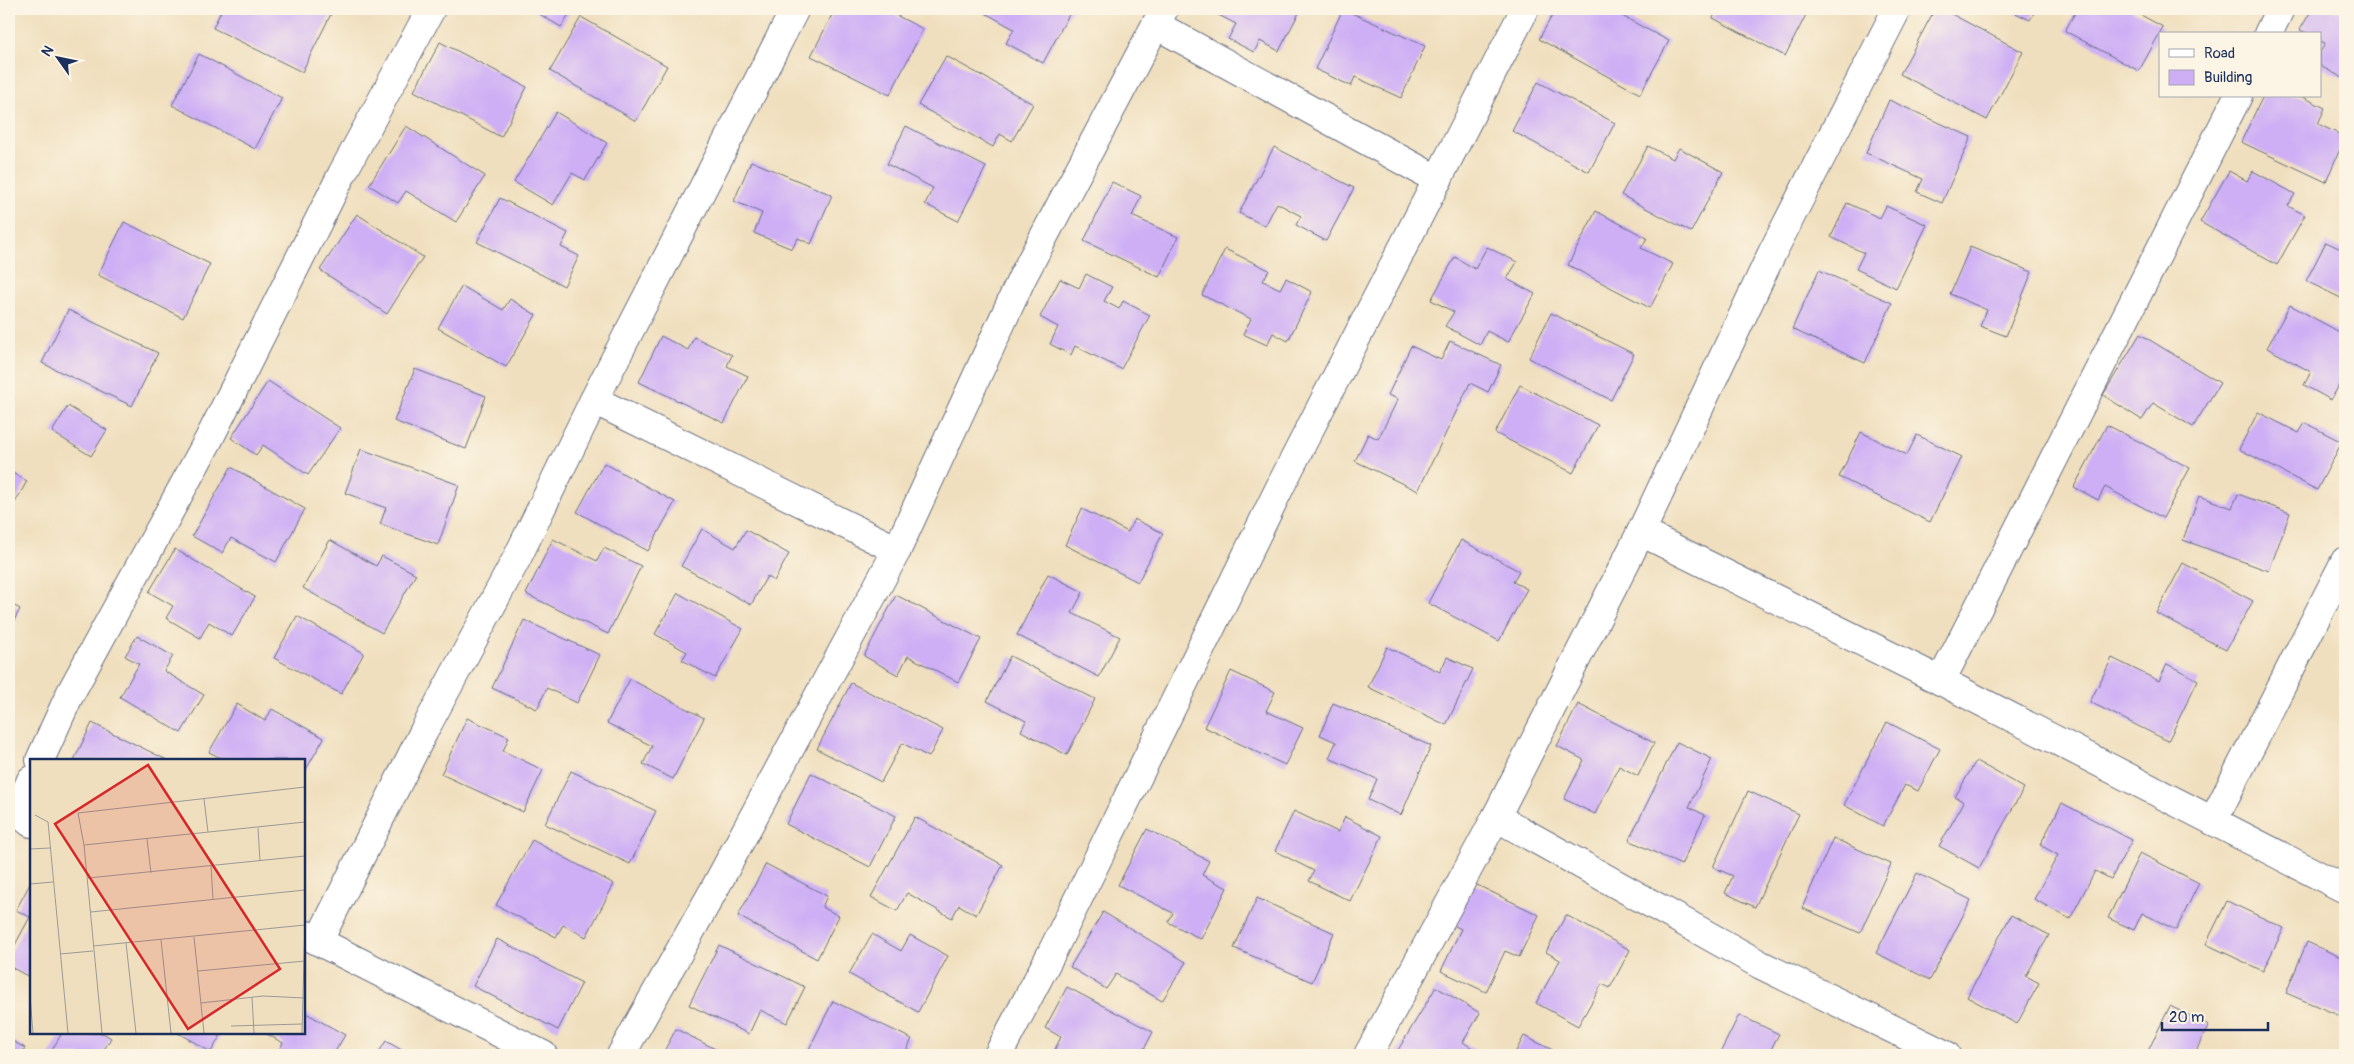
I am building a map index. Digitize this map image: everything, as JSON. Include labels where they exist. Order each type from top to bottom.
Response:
[{"type":"street","points":[[40,759],[70,694],[209,439],[342,174],[431,9]]},
{"type":"street","points":[[544,1055],[312,937],[517,558],[594,400],[795,9]]},
{"type":"street","points":[[998,1055],[1050,956],[1281,485],[1525,9]]},
{"type":"street","points":[[1368,1055],[1496,817],[1641,532],[1772,253],[1897,9]]},
{"type":"street","points":[[2269,32],[2280,9]]},
{"type":"street","points":[[621,1055],[720,879],[896,550],[1022,278],[1160,17],[1438,180]]},
{"type":"street","points":[[1941,681],[2237,98]]},
{"type":"street","points":[[594,400],[896,550]]},
{"type":"street","points":[[1641,532],[1941,681],[2345,889]]},
{"type":"street","points":[[2213,821],[2345,561]]},
{"type":"street","points":[[30,782],[25,794],[26,819],[30,821]]},
{"type":"street","points":[[1496,817],[1762,965],[1946,1055]]},
{"type":"building","points":[[222,9],[333,10],[302,72],[213,28]]},
{"type":"building","points":[[531,9],[572,9],[561,27]]},
{"type":"building","points":[[835,9],[884,9],[923,29],[890,95],[811,56]]},
{"type":"building","points":[[978,9],[1072,9],[1043,63],[1006,43],[1014,29]]},
{"type":"building","points":[[1207,9],[1301,9],[1279,51],[1260,41],[1254,52],[1228,39],[1236,24]]},
{"type":"building","points":[[1343,9],[1425,46],[1401,98],[1355,77],[1351,86],[1315,69]]},
{"type":"building","points":[[1556,9],[1609,9],[1669,41],[1640,94],[1539,39]]},
{"type":"building","points":[[1717,9],[1809,9],[1785,56],[1713,18]]},
{"type":"building","points":[[1935,9],[1942,9],[2023,52],[1987,120],[1900,74]]},
{"type":"building","points":[[2007,9],[2036,9],[2030,20]]},
{"type":"building","points":[[2077,9],[2130,9],[2163,27],[2139,71],[2065,31]]},
{"type":"building","points":[[2312,9],[2345,11],[2345,79],[2322,67],[2322,48],[2325,43],[2322,42],[2322,32],[2304,32],[2300,30]]},
{"type":"building","points":[[581,17],[667,66],[636,121],[550,71]]},
{"type":"building","points":[[440,42],[527,87],[501,137],[414,91]]},
{"type":"building","points":[[199,54],[282,98],[255,149],[172,105]]},
{"type":"building","points":[[946,56],[1033,104],[1012,141],[1000,134],[993,147],[918,105]]},
{"type":"building","points":[[1538,82],[1615,123],[1589,172],[1512,131]]},
{"type":"building","points":[[2262,98],[2305,98],[2325,108],[2318,124],[2345,137],[2326,182],[2241,142]]},
{"type":"building","points":[[1889,100],[1971,137],[1942,203],[1917,192],[1923,179],[1866,153]]},
{"type":"building","points":[[556,112],[607,143],[585,180],[572,173],[553,205],[514,182]]},
{"type":"building","points":[[406,126],[485,176],[456,222],[406,191],[398,203],[369,185]]},
{"type":"building","points":[[906,126],[986,167],[958,221],[925,204],[933,188],[887,164]]},
{"type":"building","points":[[1648,146],[1673,159],[1679,148],[1723,172],[1691,232],[1621,195]]},
{"type":"building","points":[[1274,147],[1354,188],[1326,241],[1296,225],[1301,216],[1277,203],[1265,226],[1239,213]]},
{"type":"building","points":[[751,161],[832,195],[811,244],[798,238],[792,249],[754,233],[762,213],[734,201]]},
{"type":"building","points":[[2229,171],[2247,181],[2253,171],[2295,194],[2288,206],[2305,215],[2277,265],[2200,222]]},
{"type":"building","points":[[1112,182],[1141,196],[1132,216],[1178,237],[1159,277],[1084,241]]},
{"type":"building","points":[[500,198],[568,233],[561,247],[579,256],[564,286],[477,242]]},
{"type":"building","points":[[1847,203],[1880,218],[1886,206],[1927,225],[1896,288],[1856,269],[1864,253],[1831,237]]},
{"type":"building","points":[[1596,211],[1647,238],[1641,248],[1673,264],[1650,308],[1568,265]]},
{"type":"building","points":[[357,214],[423,257],[387,314],[320,270]]},
{"type":"building","points":[[124,222],[210,264],[183,318],[98,275]]},
{"type":"building","points":[[2326,242],[2345,251],[2345,300],[2306,281]]},
{"type":"building","points":[[1487,247],[1517,262],[1507,279],[1535,294],[1508,342],[1487,331],[1480,345],[1445,326],[1454,312],[1431,300],[1455,257],[1475,269]]},
{"type":"building","points":[[1970,247],[2032,272],[2006,336],[1980,326],[1987,310],[1950,294]]},
{"type":"building","points":[[1225,249],[1269,270],[1263,281],[1280,289],[1286,278],[1312,292],[1288,341],[1273,333],[1267,345],[1243,334],[1251,319],[1202,295]]},
{"type":"building","points":[[1819,270],[1892,303],[1865,363],[1792,329]]},
{"type":"building","points":[[1086,274],[1112,287],[1104,301],[1119,309],[1123,301],[1150,315],[1121,369],[1075,346],[1071,355],[1050,344],[1058,327],[1040,317],[1060,279],[1079,288]]},
{"type":"building","points":[[462,286],[503,310],[510,299],[536,315],[506,367],[438,328]]},
{"type":"building","points":[[2290,305],[2345,335],[2345,374],[2331,400],[2304,385],[2311,372],[2267,348]]},
{"type":"building","points":[[68,310],[158,353],[132,406],[42,363]]},
{"type":"building","points":[[1551,313],[1634,354],[1611,400],[1529,358]]},
{"type":"building","points":[[2140,334],[2220,383],[2193,427],[2153,403],[2142,420],[2103,395]]},
{"type":"building","points":[[661,336],[688,350],[694,337],[732,355],[727,366],[748,376],[724,423],[639,382]]},
{"type":"building","points":[[1450,341],[1501,365],[1488,392],[1470,383],[1418,491],[1355,461],[1368,434],[1378,439],[1398,399],[1388,395],[1411,346],[1441,360]]},
{"type":"building","points":[[415,369],[486,396],[466,449],[394,421]]},
{"type":"building","points":[[268,381],[340,428],[308,475],[263,445],[256,455],[231,438]]},
{"type":"building","points":[[1520,385],[1598,425],[1573,473],[1495,433]]},
{"type":"building","points":[[68,406],[107,430],[91,456],[52,432]]},
{"type":"building","points":[[2258,412],[2299,433],[2305,423],[2342,442],[2317,490],[2239,449]]},
{"type":"building","points":[[2107,425],[2190,468],[2163,518],[2105,487],[2098,500],[2074,487]]},
{"type":"building","points":[[1861,432],[1907,455],[1917,435],[1962,457],[1930,522],[1839,477]]},
{"type":"building","points":[[361,449],[459,485],[438,545],[380,524],[386,508],[345,493]]},
{"type":"building","points":[[604,463],[675,502],[648,551],[577,512]]},
{"type":"building","points":[[231,467],[305,509],[276,562],[231,538],[222,553],[192,536]]},
{"type":"building","points":[[9,471],[27,481],[13,506],[9,504]]},
{"type":"building","points":[[2238,494],[2290,513],[2269,571],[2183,540],[2199,496],[2232,508]]},
{"type":"building","points":[[1082,509],[1128,532],[1134,519],[1163,533],[1138,582],[1065,545]]},
{"type":"building","points":[[702,529],[735,548],[746,530],[789,554],[774,581],[767,576],[751,605],[681,566]]},
{"type":"building","points":[[553,539],[597,561],[604,548],[641,566],[608,634],[526,594]]},
{"type":"building","points":[[330,540],[376,566],[382,556],[416,574],[382,633],[303,588]]},
{"type":"building","points":[[1461,540],[1519,571],[1513,582],[1527,589],[1499,641],[1428,603]]},
{"type":"building","points":[[175,549],[255,597],[232,636],[209,622],[200,638],[166,618],[173,606],[149,592]]},
{"type":"building","points":[[2183,563],[2253,601],[2226,650],[2156,613]]},
{"type":"building","points":[[1048,574],[1083,592],[1072,613],[1120,637],[1099,677],[1017,635]]},
{"type":"building","points":[[678,593],[743,629],[715,678],[682,660],[687,652],[655,634]]},
{"type":"building","points":[[896,595],[981,639],[958,682],[908,656],[898,675],[864,656]]},
{"type":"building","points":[[9,603],[20,609],[9,630]]},
{"type":"building","points":[[297,616],[364,653],[341,694],[274,658]]},
{"type":"building","points":[[524,620],[600,655],[577,703],[547,688],[537,709],[492,688]]},
{"type":"building","points":[[137,636],[173,656],[164,671],[204,695],[181,733],[120,697],[139,664],[125,656]]},
{"type":"building","points":[[1387,647],[1440,672],[1447,657],[1473,669],[1446,725],[1368,687]]},
{"type":"building","points":[[1010,656],[1095,699],[1067,755],[1021,731],[1026,721],[987,701]]},
{"type":"building","points":[[2112,658],[2159,681],[2167,664],[2198,680],[2168,741],[2090,702]]},
{"type":"building","points":[[1231,671],[1275,692],[1266,711],[1303,728],[1285,765],[1204,727]]},
{"type":"building","points":[[630,679],[704,718],[673,779],[643,764],[652,746],[607,723]]},
{"type":"building","points":[[851,683],[943,730],[929,757],[902,743],[881,782],[817,749]]},
{"type":"building","points":[[1333,703],[1431,746],[1401,815],[1368,800],[1377,779],[1329,758],[1336,742],[1320,735]]},
{"type":"building","points":[[237,704],[265,721],[272,709],[324,738],[305,771],[305,759],[223,759],[209,752]]},
{"type":"building","points":[[1578,704],[1654,743],[1638,776],[1619,766],[1595,814],[1564,799],[1584,760],[1557,746]]},
{"type":"building","points":[[467,718],[509,737],[503,751],[543,770],[523,812],[441,774]]},
{"type":"building","points":[[1887,722],[1940,749],[1918,791],[1905,785],[1883,826],[1844,805]]},
{"type":"building","points":[[92,723],[165,759],[74,759]]},
{"type":"building","points":[[1677,742],[1712,759],[1689,807],[1705,815],[1681,865],[1629,840]]},
{"type":"building","points":[[1976,761],[2024,788],[1979,868],[1939,846],[1964,802],[1955,797]]},
{"type":"building","points":[[571,771],[656,811],[630,864],[545,824]]},
{"type":"building","points":[[811,773],[896,816],[870,867],[786,824]]},
{"type":"building","points":[[1748,791],[1799,814],[1755,907],[1725,893],[1733,876],[1713,867]]},
{"type":"building","points":[[2062,803],[2132,840],[2111,879],[2095,871],[2070,919],[2034,899],[2058,855],[2040,845]]},
{"type":"building","points":[[1294,811],[1338,832],[1345,817],[1382,836],[1350,901],[1309,881],[1314,871],[1275,851]]},
{"type":"building","points":[[915,817],[1003,865],[976,915],[959,905],[952,918],[907,893],[897,911],[871,897]]},
{"type":"building","points":[[1147,829],[1209,861],[1202,875],[1227,888],[1201,939],[1168,922],[1173,913],[1118,885]]},
{"type":"building","points":[[1833,838],[1891,864],[1860,933],[1802,908]]},
{"type":"building","points":[[532,840],[614,884],[586,937],[563,925],[556,937],[496,905]]},
{"type":"building","points":[[2140,853],[2199,883],[2176,930],[2142,913],[2134,930],[2108,918]]},
{"type":"building","points":[[766,864],[827,896],[822,907],[839,916],[817,959],[738,916]]},
{"type":"building","points":[[1917,873],[1971,900],[1930,980],[1876,953]]},
{"type":"building","points":[[1473,883],[1539,915],[1519,957],[1505,951],[1486,992],[1441,971],[1461,929],[1453,925]]},
{"type":"building","points":[[30,884],[30,917],[16,910]]},
{"type":"building","points":[[1257,898],[1334,933],[1312,982],[1234,948]]},
{"type":"building","points":[[2227,901],[2284,928],[2263,971],[2206,944]]},
{"type":"building","points":[[1103,912],[1186,962],[1162,1001],[1116,974],[1106,989],[1070,967]]},
{"type":"building","points":[[1566,915],[1630,950],[1610,988],[1602,984],[1578,1026],[1536,1003],[1560,960],[1546,952]]},
{"type":"building","points":[[2011,915],[2049,935],[2026,976],[2039,983],[2017,1024],[1967,997]]},
{"type":"building","points":[[30,917],[30,977],[9,966],[9,956]]},
{"type":"building","points":[[872,934],[901,951],[910,935],[948,956],[918,1012],[849,974]]},
{"type":"building","points":[[497,939],[582,983],[558,1030],[473,986]]},
{"type":"building","points":[[2307,942],[2345,959],[2345,1018],[2286,993]]},
{"type":"building","points":[[719,945],[805,987],[787,1023],[760,1010],[749,1034],[689,1005]]},
{"type":"building","points":[[1067,987],[1153,1032],[1141,1055],[1052,1055],[1061,1037],[1045,1028]]},
{"type":"building","points":[[1436,987],[1480,1013],[1463,1042],[1475,1050],[1472,1055],[1395,1055]]},
{"type":"building","points":[[833,1001],[912,1039],[904,1055],[806,1055]]},
{"type":"building","points":[[2170,1006],[2209,1025],[2194,1055],[2146,1055]]},
{"type":"building","points":[[305,1013],[345,1035],[333,1055],[276,1055],[283,1043],[267,1034],[305,1034]]},
{"type":"building","points":[[1739,1015],[1779,1034],[1768,1055],[1719,1055]]},
{"type":"building","points":[[676,1029],[727,1055],[662,1055]]},
{"type":"building","points":[[61,1034],[105,1034],[111,1038],[101,1055],[49,1055]]},
{"type":"building","points":[[180,1034],[221,1034],[211,1052]]},
{"type":"building","points":[[1524,1036],[1563,1055],[1514,1055]]},
{"type":"building","points":[[9,1039],[25,1048],[21,1055],[9,1055]]},
{"type":"building","points":[[386,1041],[410,1055],[377,1055]]}]
